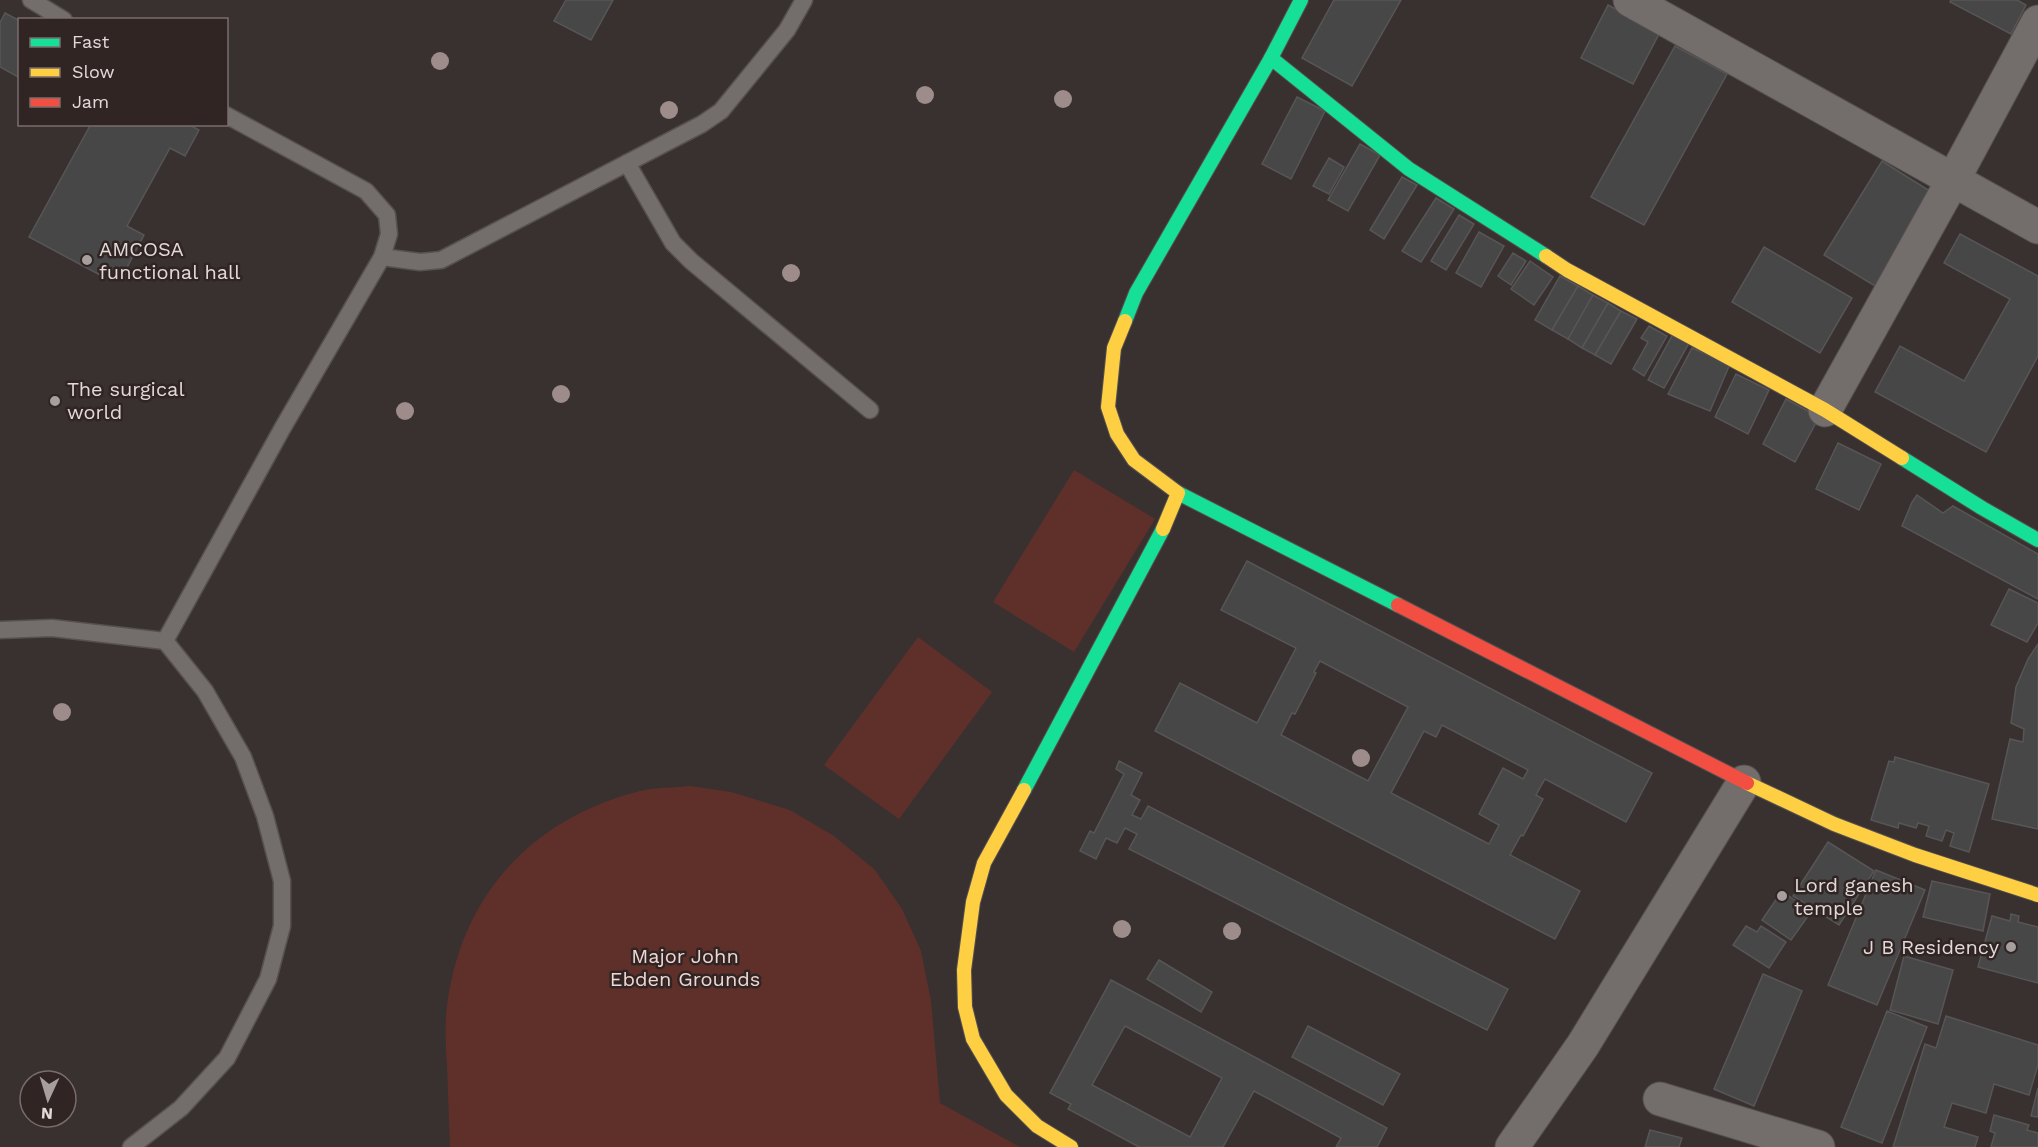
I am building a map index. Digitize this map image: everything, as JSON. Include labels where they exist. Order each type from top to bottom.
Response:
[{"type":"street","points":[[1301,0],[1271,58],[1136,293],[1114,348],[1108,407],[1117,434],[1134,460],[1178,493],[1744,782],[1834,824],[1915,855],[2038,895]]},
{"type":"street","points":[[1630,0],[2038,227]]},
{"type":"street","points":[[2031,0],[2038,4]]},
{"type":"street","points":[[1825,410],[2038,22]]},
{"type":"street","points":[[1271,58],[1409,169],[1567,270],[1825,410],[1982,508],[2038,540]]},
{"type":"street","points":[[1071,1147],[1037,1126],[1006,1095],[973,1039],[965,1007],[964,970],[973,902],[989,853],[1157,543],[1178,493]]},
{"type":"street","points":[[1512,1147],[1583,1045],[1744,782]]},
{"type":"street","points":[[1660,1099],[1818,1147]]},
{"type":"lane","points":[[31,0],[61,18]]},
{"type":"lane","points":[[382,257],[420,262],[441,260],[702,124],[720,111],[787,30],[804,0]]},
{"type":"lane","points":[[165,641],[282,429],[382,257],[389,234],[387,215],[366,191],[228,116]]},
{"type":"lane","points":[[627,163],[673,243],[870,410]]},
{"type":"lane","points":[[0,630],[52,628],[165,641],[205,691],[243,757],[264,816],[282,880],[282,926],[268,979],[227,1058],[181,1108],[131,1147]]},
{"type":"green space","points":[[1074,470],[1155,519],[1074,652],[993,602]]},
{"type":"green space","points":[[918,637],[992,692],[899,819],[824,765]]},
{"type":"green space","name":"Major John Ebden Grounds","points":[[690,786],[731,792],[790,810],[834,836],[875,870],[902,909],[921,951],[931,1001],[940,1103],[1020,1147],[450,1147],[446,1015],[453,974],[465,935],[483,901],[505,870],[533,844],[564,822],[600,804],[640,791]]},
{"type":"building","points":[[566,0],[613,0],[591,40],[554,21]]},
{"type":"building","points":[[1334,0],[1401,0],[1352,86],[1302,58]]},
{"type":"building","points":[[1951,0],[2017,0],[2026,5],[2011,34],[1950,2]]},
{"type":"building","points":[[1608,5],[1660,32],[1633,84],[1581,58]]},
{"type":"building","points":[[5,13],[18,20],[18,77],[0,67],[0,23]]},
{"type":"building","points":[[1675,46],[1727,74],[1644,225],[1591,197]]},
{"type":"building","points":[[1297,97],[1325,111],[1291,179],[1262,164]]},
{"type":"building","name":"AMCOSA functional hall","points":[[90,126],[192,126],[199,130],[185,156],[170,148],[127,226],[144,235],[123,275],[106,266],[100,275],[29,237]]},
{"type":"building","points":[[1360,144],[1380,155],[1348,211],[1328,200]]},
{"type":"building","points":[[1329,158],[1344,167],[1329,194],[1313,186]]},
{"type":"building","points":[[1882,161],[1933,193],[1875,286],[1824,255]]},
{"type":"building","points":[[1402,177],[1417,185],[1384,239],[1370,230]]},
{"type":"building","points":[[1436,198],[1454,209],[1421,262],[1402,251]]},
{"type":"building","points":[[1459,215],[1474,224],[1446,270],[1431,261]]},
{"type":"building","points":[[1479,232],[1504,246],[1481,287],[1456,273]]},
{"type":"building","points":[[1960,234],[2038,276],[2038,356],[1986,452],[1875,392],[1900,346],[1964,381],[2010,299],[1944,263]]},
{"type":"building","points":[[1764,247],[1852,298],[1820,353],[1732,302]]},
{"type":"building","points":[[1513,253],[1526,261],[1511,285],[1498,276]]},
{"type":"building","points":[[1530,261],[1553,277],[1534,305],[1511,289]]},
{"type":"building","points":[[1560,276],[1578,286],[1552,330],[1535,320]]},
{"type":"building","points":[[1578,286],[1593,295],[1568,339],[1552,330]]},
{"type":"building","points":[[1593,295],[1608,303],[1582,348],[1568,339]]},
{"type":"building","points":[[1608,303],[1621,311],[1595,355],[1582,348]]},
{"type":"building","points":[[1621,311],[1637,319],[1611,364],[1595,355]]},
{"type":"building","points":[[1649,326],[1667,336],[1644,376],[1633,369],[1648,342],[1641,338]]},
{"type":"building","points":[[1673,334],[1689,343],[1664,388],[1648,380]]},
{"type":"building","points":[[1692,348],[1730,364],[1710,411],[1668,394]]},
{"type":"building","points":[[1736,374],[1769,390],[1748,434],[1715,417]]},
{"type":"building","points":[[1786,399],[1819,417],[1795,462],[1763,444]]},
{"type":"building","points":[[1838,443],[1881,464],[1859,510],[1816,489]]},
{"type":"building","points":[[1917,495],[1943,513],[1953,506],[2038,554],[2038,599],[1902,526]]},
{"type":"building","points":[[1247,561],[1652,773],[1626,822],[1545,779],[1536,795],[1543,799],[1510,855],[1580,891],[1555,939],[1155,731],[1180,683],[1257,723],[1296,648],[1221,610]],"holes":[[[1320,661],[1408,707],[1368,781],[1281,735],[1292,713],[1295,714]],[[1442,725],[1528,770],[1523,779],[1503,768],[1479,814],[1499,825],[1489,844],[1391,793],[1424,731],[1436,737]]]},
{"type":"building","points":[[2009,589],[2038,603],[2038,623],[2027,642],[1991,625]]},
{"type":"building","points":[[2038,644],[2038,829],[1992,819],[2010,739],[2023,742],[2024,729],[2011,723],[2016,687],[2028,659]]},
{"type":"building","points":[[1895,757],[1989,784],[1969,852],[1950,846],[1954,833],[1946,830],[1942,841],[1926,836],[1929,826],[1918,823],[1916,828],[1899,823],[1898,828],[1871,820],[1889,761],[1894,762]]},
{"type":"building","points":[[1119,761],[1142,773],[1131,795],[1140,800],[1132,815],[1141,819],[1148,806],[1508,989],[1487,1030],[1129,849],[1137,834],[1125,828],[1117,843],[1106,838],[1096,859],[1080,851],[1090,831],[1094,833],[1124,774],[1116,769]]},
{"type":"building","points":[[1828,842],[1874,871],[1839,925],[1793,896]]},
{"type":"building","points":[[1876,870],[1925,890],[1877,1005],[1828,985]]},
{"type":"building","points":[[1932,881],[1990,894],[1983,931],[1923,917]]},
{"type":"building","points":[[1782,891],[1811,912],[1791,940],[1762,920]]},
{"type":"building","name":"J B Residency","points":[[2011,914],[2019,916],[2018,922],[2038,927],[2038,983],[1978,967],[1992,916],[2010,921]]},
{"type":"building","points":[[1746,926],[1757,932],[1761,926],[1786,942],[1769,968],[1733,945]]},
{"type":"building","points":[[1904,956],[1953,970],[1938,1024],[1890,1010]]},
{"type":"building","points":[[1159,960],[1212,992],[1201,1012],[1147,979]]},
{"type":"building","points":[[1763,974],[1802,991],[1754,1106],[1714,1089]]},
{"type":"building","points":[[1111,980],[1387,1128],[1377,1147],[1336,1147],[1341,1138],[1254,1091],[1223,1147],[1139,1147],[1068,1109],[1071,1104],[1050,1093]],"holes":[[[1125,1026],[1222,1078],[1190,1137],[1092,1085]]]},
{"type":"building","points":[[1887,1011],[1927,1027],[1882,1143],[1841,1127]]},
{"type":"building","points":[[1946,1016],[2038,1045],[2038,1065],[2029,1095],[1994,1084],[1986,1113],[1952,1103],[1944,1127],[1978,1137],[1975,1147],[1893,1147],[1925,1044],[1936,1048]]},
{"type":"building","points":[[1308,1026],[1400,1074],[1383,1105],[1292,1057]]},
{"type":"building","points":[[2038,1088],[2038,1117],[2031,1116]]},
{"type":"building","points":[[1994,1115],[2029,1125],[2027,1130],[2038,1133],[2038,1147],[1991,1147],[1995,1133],[1990,1131]]},
{"type":"building","points":[[1650,1130],[1682,1138],[1679,1147],[1645,1147]]},
{"type":"traffic: fast","points":[[1125,321],[1136,293],[1271,58],[1301,0]]},
{"type":"traffic: fast","points":[[1271,58],[1409,169],[1546,256]]},
{"type":"traffic: fast","points":[[1902,458],[2038,540]]},
{"type":"traffic: fast","points":[[1178,493],[1398,605]]},
{"type":"traffic: fast","points":[[1024,790],[1163,529]]},
{"type":"traffic: slow","points":[[1546,256],[1567,270],[1825,410],[1902,458]]},
{"type":"traffic: slow","points":[[1125,321],[1114,348],[1108,407],[1117,434],[1134,460],[1178,493],[1163,529]]},
{"type":"traffic: slow","points":[[1747,783],[1834,824],[1915,855],[2038,895]]},
{"type":"traffic: slow","points":[[1024,790],[984,863],[973,902],[964,970],[965,1007],[973,1039],[1006,1095],[1037,1126],[1071,1147]]},
{"type":"traffic: jam","points":[[1398,605],[1747,783]]},
{"type":"place","name":"AMCOSA functional hall","points":[[87,260]]},
{"type":"place","name":"The surgical world","points":[[55,401]]},
{"type":"place","name":"Lord ganesh temple","points":[[1782,896]]},
{"type":"place","name":"J B Residency","points":[[2011,947]]}]
